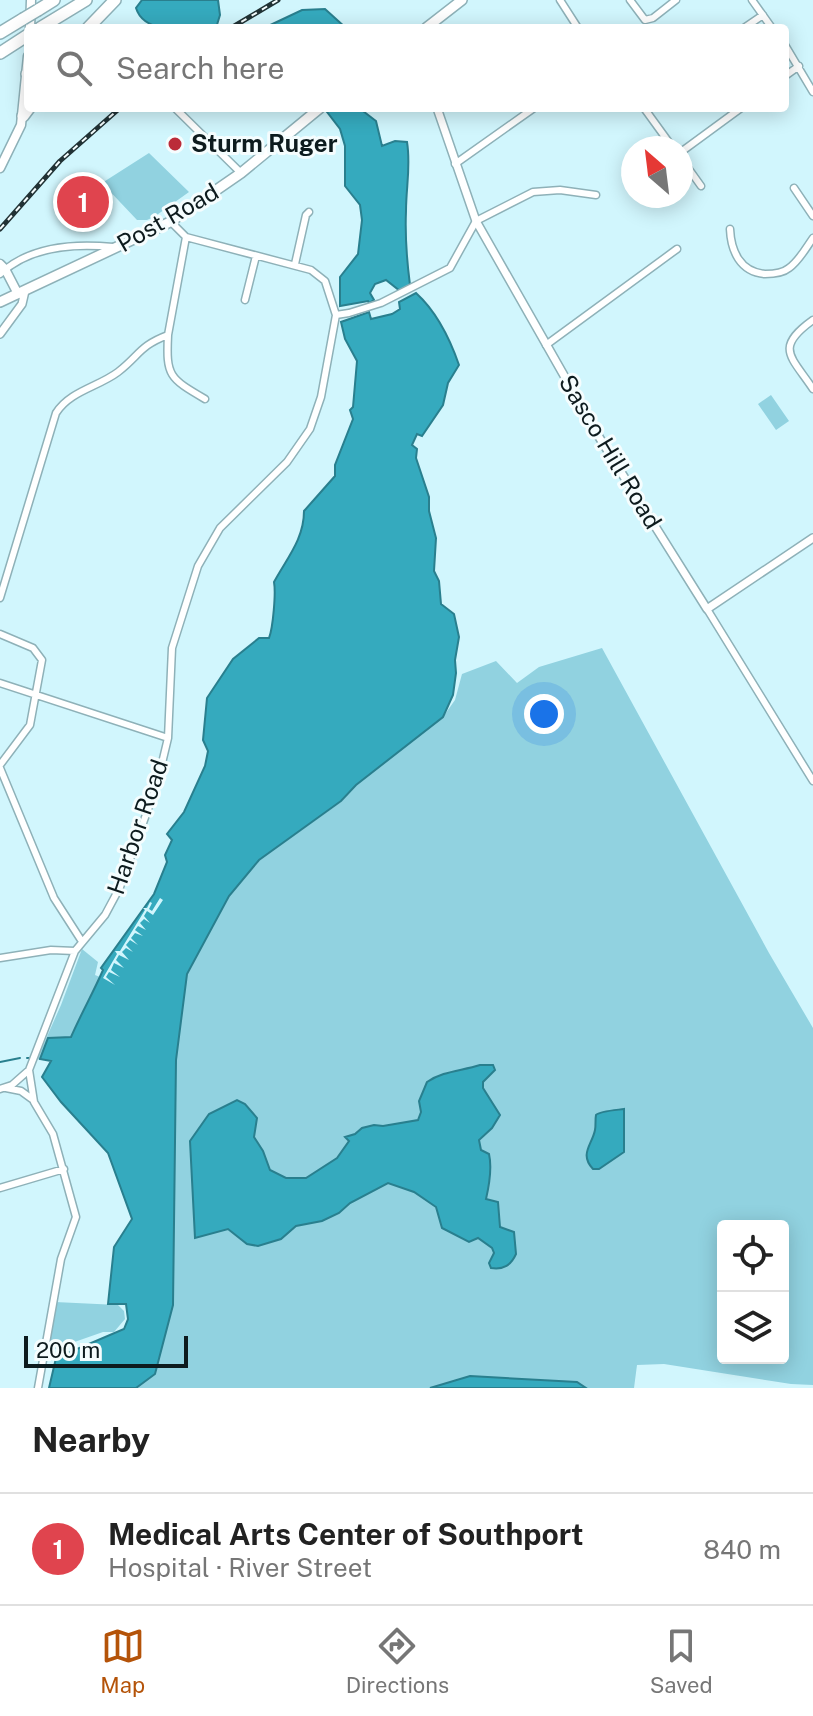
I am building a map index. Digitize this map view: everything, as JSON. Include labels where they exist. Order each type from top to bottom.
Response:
[{"type":"highway","points":[[26,24],[35,5],[54,0]]},
{"type":"highway","points":[[47,24],[86,0]]},
{"type":"highway","points":[[92,24],[115,0]]},
{"type":"highway","points":[[0,33],[24,25]]},
{"type":"highway","points":[[0,53],[24,38]]},
{"type":"main road","points":[[431,24],[462,0]]},
{"type":"main road","points":[[0,168],[26,112]]},
{"type":"main road","name":"Post Road","points":[[0,302],[170,222],[241,173],[315,112]]},
{"type":"main road","points":[[2,269],[21,293]]},
{"type":"street","points":[[560,0],[575,24]]},
{"type":"street","points":[[630,0],[645,20],[653,18],[676,0]]},
{"type":"street","points":[[752,0],[769,24]]},
{"type":"street","points":[[750,24],[763,15]]},
{"type":"street","points":[[789,51],[813,92]]},
{"type":"street","points":[[789,73],[799,66]]},
{"type":"street","points":[[179,112],[241,173]]},
{"type":"street","name":"Sasco Hill Road","points":[[438,112],[476,221],[630,489],[813,781]]},
{"type":"street","points":[[455,164],[528,112]]},
{"type":"street","points":[[647,112],[664,136]]},
{"type":"street","points":[[693,143],[736,112]]},
{"type":"street","points":[[693,175],[701,186]]},
{"type":"street","points":[[794,188],[813,216]]},
{"type":"street","points":[[170,222],[186,237],[311,270],[325,281],[336,315],[368,308],[450,268],[476,221],[533,192],[544,189],[596,195]]},
{"type":"street","points":[[295,264],[309,212]]},
{"type":"street","points":[[730,229],[730,243],[736,258],[746,268],[758,273],[788,270],[813,238]]},
{"type":"street","points":[[186,237],[168,335],[167,365],[183,386],[205,399]]},
{"type":"street","points":[[2,269],[33,252],[72,247],[117,248]]},
{"type":"street","points":[[546,345],[677,249]]},
{"type":"street","points":[[245,300],[256,256]]},
{"type":"street","points":[[0,334],[22,304],[21,293]]},
{"type":"street","name":"Harbor Road","points":[[29,1070],[75,951],[81,940],[105,915],[120,887],[157,784],[168,738],[172,648],[198,566],[220,528],[287,462],[310,429],[321,397],[336,315]]},
{"type":"street","points":[[813,320],[797,331],[789,343],[793,360],[810,378],[813,389]]},
{"type":"street","points":[[0,598],[56,413],[71,398],[117,373],[142,347],[168,335]]},
{"type":"street","points":[[707,609],[812,540]]},
{"type":"street","points":[[0,634],[39,652],[42,660],[30,725],[0,766],[4,783],[54,898],[81,940]]},
{"type":"street","points":[[0,683],[168,738]]},
{"type":"street","points":[[0,958],[51,950],[75,951]]},
{"type":"street","points":[[2,1088],[29,1070],[34,1102]]},
{"type":"street","points":[[2,1088],[21,1091],[34,1102],[53,1134],[76,1217],[59,1270],[38,1388]]},
{"type":"street","points":[[0,1188],[64,1169]]},
{"type":"shaded area","points":[[142,0],[218,0],[220,15],[217,24],[152,24],[141,17],[136,8]]},
{"type":"shaded area","points":[[325,9],[342,24],[272,24],[302,10]]},
{"type":"shaded area","points":[[327,112],[364,112],[376,121],[382,146],[395,141],[407,142],[406,229],[410,285],[400,291],[386,280],[375,284],[370,293],[374,300],[369,303],[340,306],[340,277],[358,254],[362,220],[360,205],[345,186],[345,146],[340,129]]},
{"type":"shaded area","points":[[149,153],[189,192],[154,217],[137,220],[102,183]]},
{"type":"shaded area","points":[[416,293],[442,326],[459,365],[448,383],[443,405],[422,436],[417,434],[412,445],[417,449],[416,458],[429,497],[436,538],[434,571],[439,581],[441,604],[454,614],[459,637],[453,695],[443,717],[356,785],[341,801],[259,860],[229,896],[187,974],[176,1060],[173,1305],[155,1374],[136,1388],[49,1388],[56,1358],[124,1329],[128,1319],[126,1304],[108,1304],[114,1247],[132,1219],[108,1153],[42,1077],[51,1061],[40,1059],[48,1038],[71,1037],[103,970],[101,968],[154,894],[172,840],[167,834],[184,812],[205,766],[208,751],[203,740],[207,698],[233,659],[259,638],[269,638],[274,610],[274,582],[298,539],[304,511],[335,476],[335,465],[353,419],[350,410],[353,407],[357,361],[345,339],[341,322],[369,312],[371,319],[392,314],[400,309],[399,302]]},
{"type":"shaded area","points":[[771,395],[789,421],[776,430],[758,404]]},
{"type":"shaded area","points":[[602,648],[813,1028],[813,1385],[664,1364],[637,1365],[634,1388],[586,1388],[576,1382],[470,1376],[430,1388],[136,1388],[155,1374],[173,1305],[176,1060],[187,974],[229,896],[259,860],[341,802],[356,785],[443,717],[455,700],[462,674],[496,661],[517,683],[539,667]]},
{"type":"shaded area","points":[[82,949],[98,962],[95,975],[100,977],[71,1037],[48,1038],[40,1059],[37,1059],[61,1005]]},
{"type":"shaded area","points":[[480,1065],[493,1065],[495,1070],[483,1082],[483,1088],[500,1115],[479,1140],[481,1150],[489,1154],[490,1159],[486,1199],[498,1202],[500,1227],[514,1232],[516,1254],[506,1266],[491,1268],[492,1248],[478,1238],[469,1242],[442,1228],[436,1207],[414,1192],[388,1183],[350,1203],[339,1213],[322,1221],[296,1226],[281,1239],[258,1246],[247,1244],[228,1229],[195,1238],[190,1141],[209,1114],[237,1100],[245,1104],[257,1118],[254,1137],[270,1170],[286,1178],[306,1178],[337,1158],[349,1141],[345,1137],[362,1128],[418,1120],[421,1112],[419,1101],[427,1082],[433,1078]]},
{"type":"shaded area","points":[[624,1109],[624,1152],[599,1169],[593,1169],[587,1154],[596,1115]]},
{"type":"shaded area","points":[[55,1302],[118,1305],[124,1311],[125,1319],[114,1332],[103,1332],[46,1352]]},
{"type":"shaded area","points":[[470,1376],[577,1382],[586,1388],[430,1388]]},
{"type":"pier","points":[[160,898],[163,900],[153,915],[147,911],[144,916],[150,923],[144,919],[140,923],[146,930],[138,926],[135,930],[143,936],[135,933],[131,938],[138,945],[130,940],[126,945],[133,952],[126,948],[122,952],[129,960],[119,955],[116,960],[124,968],[114,963],[111,970],[120,977],[109,972],[106,977],[115,985],[103,978],[117,954],[115,951],[120,951],[145,910],[143,908],[147,908],[150,902],[149,909],[152,911]]},
{"type":"waterway","points":[[0,1062],[20,1058]]},
{"type":"railway","points":[[238,24],[278,0]]},
{"type":"railway","points":[[0,229],[60,161],[115,112]]},
{"type":"place","name":"Sturm Ruger","points":[[175,144]]},
{"type":"place","name":"Medical Arts Center of Southport","points":[[83,202]]}]
